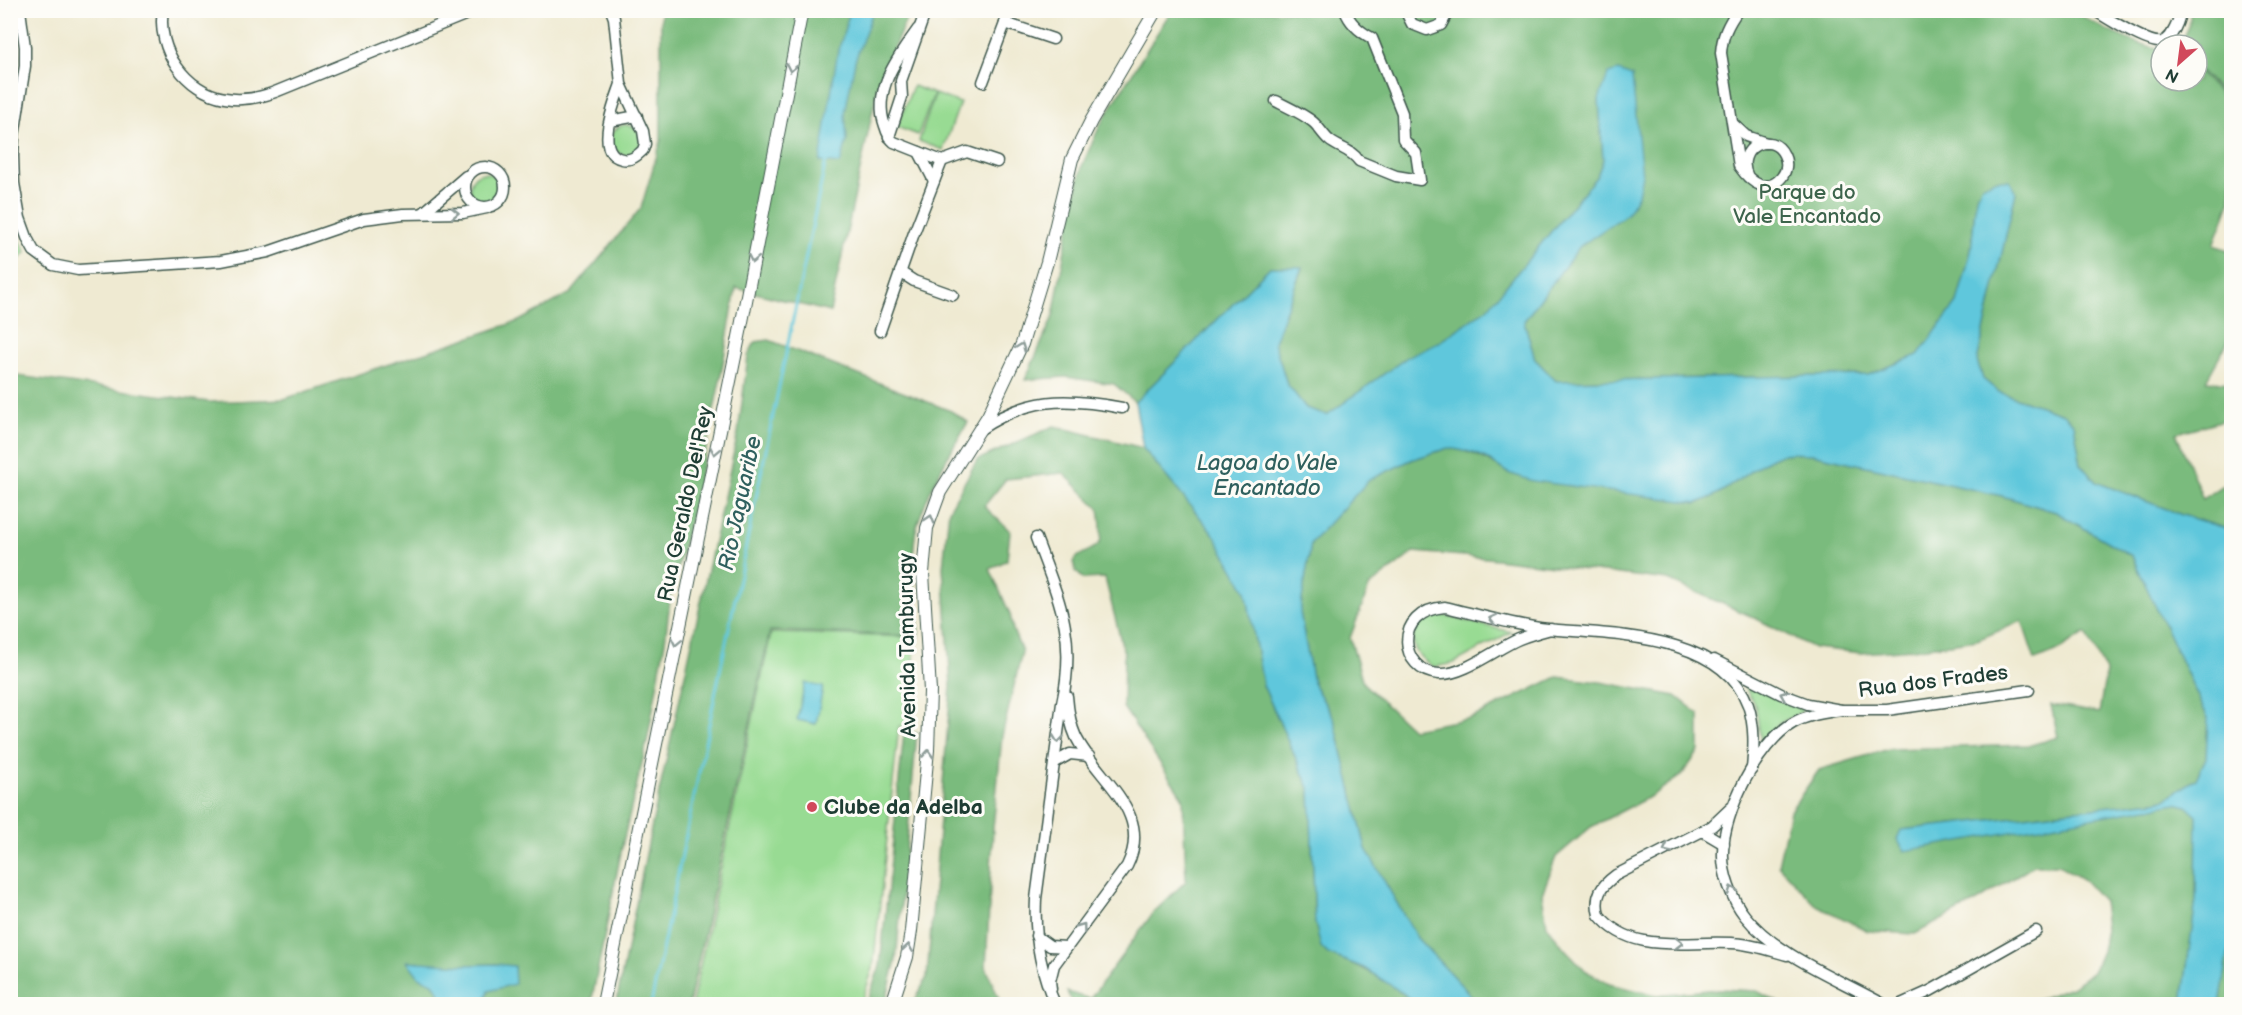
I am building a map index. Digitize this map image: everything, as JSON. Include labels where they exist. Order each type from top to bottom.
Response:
[{"type":"main road","name":"Rua Geraldo Del'Rey","points":[[603,1005],[802,10]]},
{"type":"main road","name":"Avenida Tamburugy","points":[[892,1005],[908,948],[928,750],[930,691],[924,611],[924,547],[927,528],[940,492],[979,430],[1009,375],[1022,344],[1047,262],[1072,159],[1091,121],[1156,10]]},
{"type":"street","points":[[10,32],[15,10]]},
{"type":"street","points":[[20,10],[25,47],[13,156],[23,231],[34,251],[47,262],[64,269],[78,270],[221,261],[268,252],[382,215],[463,213],[494,206],[503,197],[505,190],[503,178],[487,167],[474,170],[423,213]]},
{"type":"street","points":[[163,10],[163,32],[167,49],[175,65],[188,80],[204,91],[223,98],[243,100],[259,98],[275,92],[477,10]]},
{"type":"street","points":[[611,10],[614,18],[621,84],[646,137],[638,156],[631,159],[623,159],[610,152],[606,138],[621,84]]},
{"type":"street","points":[[926,10],[918,29],[900,55],[882,94],[881,112],[889,137],[894,142],[942,161],[967,152],[997,162]]},
{"type":"street","points":[[983,82],[1010,10]]},
{"type":"street","points":[[1276,101],[1301,114],[1330,141],[1342,146],[1359,161],[1396,176],[1420,180],[1416,153],[1403,139],[1402,113],[1372,38],[1361,33],[1345,10]]},
{"type":"street","points":[[1405,10],[1412,24],[1427,30],[1441,24],[1449,10]]},
{"type":"street","points":[[1733,124],[1746,136],[1780,148],[1784,154],[1786,168],[1784,174],[1774,183],[1760,184],[1748,177],[1739,166],[1722,66],[1722,41],[1725,30],[1738,10]]},
{"type":"street","points":[[2094,10],[2155,42],[2161,42],[2170,37],[2179,21],[2180,10]]},
{"type":"street","points":[[1005,23],[1053,39]]},
{"type":"street","points":[[889,137],[902,97],[902,81],[915,47],[918,29]]},
{"type":"street","points":[[10,79],[22,86]]},
{"type":"street","points":[[887,81],[902,86]]},
{"type":"street","points":[[610,121],[637,116]]},
{"type":"street","points":[[1748,177],[1744,164],[1745,157],[1754,146],[1767,143]]},
{"type":"street","points":[[919,152],[934,181]]},
{"type":"street","points":[[880,331],[942,161]]},
{"type":"street","points":[[469,174],[464,185],[466,197],[475,206],[487,208]]},
{"type":"street","points":[[900,272],[914,281],[953,295]]},
{"type":"street","points":[[979,430],[998,417],[1022,408],[1066,400],[1122,408]]},
{"type":"street","points":[[1036,538],[1066,628],[1069,661],[1067,704],[1072,727],[1077,738],[1131,817],[1136,841],[1134,852],[1127,866],[1054,964],[1052,972],[1054,1001]]},
{"type":"street","points":[[1445,607],[1518,624],[1551,629],[1519,639],[1450,673],[1438,674],[1427,671],[1417,664],[1410,654],[1407,643],[1408,630],[1414,621],[1422,613],[1434,608],[1445,607]]},
{"type":"street","points":[[1518,624],[1519,639]]},
{"type":"street","name":"Rua dos Frades","points":[[1551,629],[1572,629],[1635,637],[1684,649],[1721,662],[1781,694],[1808,704],[1841,710],[1887,710],[2029,690]]},
{"type":"street","points":[[1703,657],[1736,686],[1747,704],[1754,741],[1752,769],[1733,806],[1724,844],[1724,865],[1731,891],[1743,914],[1765,937],[1800,960],[1883,1005]]},
{"type":"street","points":[[1736,686],[1745,676]]},
{"type":"street","points":[[1054,1001],[1043,974],[1036,936],[1036,890],[1067,681]]},
{"type":"street","points":[[1808,704],[1809,716]]},
{"type":"street","name":"Rua dos Frades","points":[[1752,769],[1767,746],[1791,724],[1809,716],[1841,710]]},
{"type":"street","points":[[1754,741],[1760,746],[1767,746]]},
{"type":"street","points":[[1054,763],[1070,754],[1089,756]]},
{"type":"street","points":[[1733,806],[1720,819],[1702,831],[1606,882],[1597,897],[1599,915],[1615,930],[1644,942],[1743,944],[1800,960]]},
{"type":"street","points":[[1702,831],[1724,844]]},
{"type":"street","points":[[1743,944],[1750,931],[1751,923]]},
{"type":"street","points":[[1901,1005],[1930,992],[2036,931]]},
{"type":"street","points":[[1036,936],[1050,946],[1067,947]]},
{"type":"green space","points":[[661,11],[910,11],[879,81],[830,312],[736,288],[720,381],[693,510],[671,592],[665,642],[647,742],[623,842],[591,1004],[483,1004],[496,964],[463,965],[419,977],[433,983],[440,993],[437,1004],[11,1004],[11,375],[209,402],[284,399],[519,321],[571,293],[641,208],[661,141]]},
{"type":"green space","name":"Parque do Vale Encantado","points":[[1171,11],[2075,11],[2093,23],[2149,46],[2149,93],[2209,93],[2209,82],[2231,106],[2231,200],[2214,245],[2231,251],[2231,336],[2206,381],[2231,383],[2231,418],[2176,433],[2203,499],[2231,480],[2231,530],[2182,515],[2096,482],[2081,465],[2074,424],[2063,414],[1999,392],[1983,379],[1977,361],[2016,192],[1982,186],[1976,197],[1971,251],[1957,303],[1918,355],[1868,375],[1556,381],[1535,359],[1524,321],[1580,246],[1627,214],[1599,99],[1603,160],[1597,176],[1488,308],[1439,342],[1409,356],[1327,415],[1306,408],[1287,384],[1274,342],[1302,268],[1270,267],[1135,402],[1114,384],[1066,377],[1025,380],[1053,317],[1082,166],[1100,125]]},
{"type":"green space","points":[[2190,11],[2231,11],[2231,103],[2209,80],[2209,33],[2185,33]]},
{"type":"green space","points":[[17,34],[18,77],[11,73],[10,59]]},
{"type":"green space","points":[[913,86],[934,94],[918,135],[897,127]]},
{"type":"green space","points":[[935,94],[960,103],[943,150],[919,141]]},
{"type":"green space","points":[[626,125],[632,126],[640,134],[640,146],[632,154],[626,155],[620,154],[612,146],[611,140],[612,134],[620,126]]},
{"type":"green space","points":[[485,173],[491,174],[499,182],[499,194],[491,202],[485,203],[479,202],[471,194],[470,188],[471,182],[479,174]]},
{"type":"green space","points":[[11,195],[17,234],[26,252],[20,258],[11,241]]},
{"type":"green space","points":[[769,340],[951,411],[968,422],[946,459],[917,526],[913,566],[919,636],[770,631],[689,1004],[616,1004],[651,829],[738,433],[748,356],[755,342]]},
{"type":"green space","points":[[1054,426],[1143,448],[1213,533],[1246,591],[1263,685],[1310,790],[1315,923],[1329,954],[1385,981],[1414,1004],[1073,1004],[1067,992],[1090,999],[1153,913],[1186,881],[1183,798],[1123,707],[1124,653],[1105,578],[1083,579],[1076,571],[1073,562],[1079,555],[1097,546],[1100,542],[1099,508],[1063,473],[1006,479],[984,506],[1010,531],[1007,560],[990,569],[1010,614],[1013,630],[1022,652],[1002,736],[993,828],[986,967],[1001,1004],[913,1004],[927,977],[951,686],[943,567],[949,510],[977,460]]},
{"type":"green space","points":[[1448,448],[1480,457],[1508,473],[1697,503],[1718,494],[1778,455],[1812,454],[2002,496],[2056,512],[2132,556],[2208,718],[2206,758],[2196,779],[2164,800],[1902,830],[1897,839],[2176,803],[2187,806],[2197,814],[2196,900],[2182,1004],[2026,1004],[2071,987],[2093,972],[2102,951],[2106,929],[2103,901],[2084,880],[2059,865],[2033,865],[1979,900],[1915,934],[1868,931],[1816,905],[1778,865],[1790,811],[1819,770],[1889,749],[2031,745],[2058,737],[2051,705],[2099,713],[2106,672],[2086,633],[2056,652],[2035,660],[2022,621],[1977,640],[1913,649],[1862,653],[1814,648],[1753,617],[1668,580],[1488,558],[1414,552],[1369,587],[1350,638],[1363,683],[1412,729],[1472,718],[1557,677],[1600,682],[1676,696],[1699,714],[1699,751],[1682,775],[1651,796],[1591,827],[1556,857],[1542,894],[1547,926],[1564,948],[1586,971],[1609,984],[1656,995],[1719,989],[1757,991],[1781,1004],[1479,1004],[1417,938],[1366,849],[1334,719],[1313,683],[1300,612],[1311,543],[1369,480],[1411,460]]},
{"type":"green space","points":[[1434,613],[1511,632],[1454,663],[1434,667],[1419,654],[1413,640],[1418,626]]},
{"type":"green space","name":"Clube da Adelba","points":[[771,633],[915,637],[911,726],[899,726],[873,968],[861,1004],[692,1004]]},
{"type":"green space","points":[[1743,683],[1805,710],[1780,723],[1761,742],[1756,708]]},
{"type":"green space","points":[[904,732],[917,733],[896,960],[885,1004],[866,1004],[880,966]]},
{"type":"green space","points":[[2231,933],[2231,1004],[2220,1004]]},
{"type":"water","points":[[850,11],[873,11],[855,61],[845,113],[847,141],[840,164],[820,162],[837,56]]},
{"type":"water","name":"Lagoa do Vale Encantado","points":[[1618,71],[1632,76],[1642,175],[1638,195],[1627,214],[1580,246],[1524,321],[1535,359],[1556,381],[1868,375],[1918,355],[1957,303],[1971,251],[1976,197],[1982,186],[1994,180],[2009,180],[2016,192],[1977,361],[1983,379],[1999,392],[2063,414],[2074,424],[2081,465],[2096,482],[2182,515],[2231,530],[2232,933],[2220,1004],[2182,1004],[2196,900],[2197,815],[2187,806],[2176,803],[1904,851],[1897,839],[1901,830],[2164,800],[2196,779],[2206,758],[2208,718],[2132,556],[2056,512],[2002,496],[1812,454],[1778,455],[1718,494],[1697,503],[1533,481],[1508,473],[1484,457],[1448,448],[1411,460],[1369,480],[1311,543],[1300,612],[1313,683],[1334,719],[1366,849],[1417,938],[1479,1004],[1414,1004],[1404,994],[1364,968],[1328,954],[1321,947],[1315,923],[1310,790],[1263,685],[1246,591],[1213,533],[1143,448],[1135,402],[1270,267],[1302,267],[1274,342],[1287,384],[1306,408],[1327,415],[1409,356],[1439,342],[1488,308],[1597,176],[1603,160],[1599,99],[1608,74]]},
{"type":"water","points":[[805,683],[823,687],[816,724],[797,720]]},
{"type":"water","points":[[407,961],[514,966],[515,984],[489,991],[483,1004],[434,1004],[437,1003],[440,993],[433,983],[419,977]]},
{"type":"waterway","name":"Rio Jaguaribe","points":[[651,1004],[826,160]]},
{"type":"place","name":"Clube da Adelba","points":[[812,807]]}]
